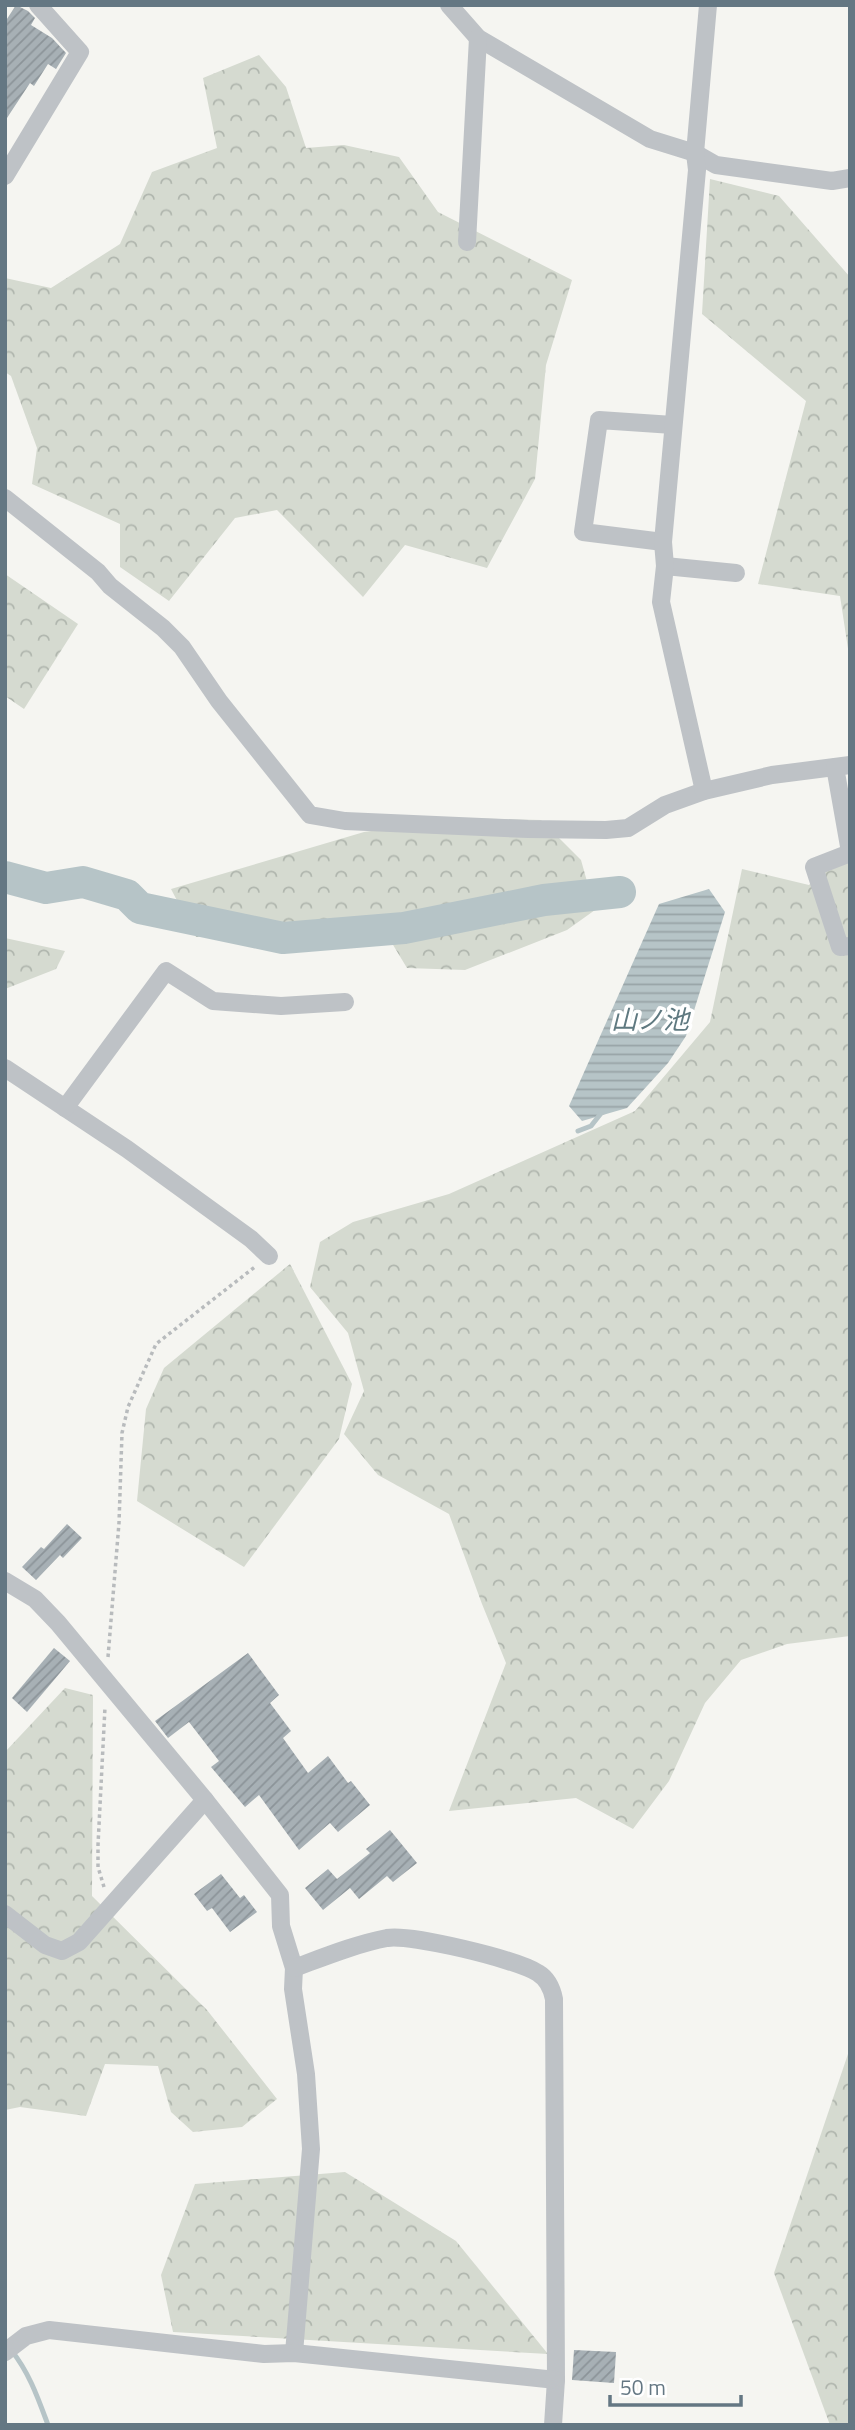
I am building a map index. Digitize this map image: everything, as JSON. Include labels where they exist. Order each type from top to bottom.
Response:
[{"type":"street","points":[[5,176],[80,52],[38,5]]},
{"type":"street","points":[[449,5],[478,38],[650,139],[695,153],[716,165],[832,181],[850,178]]},
{"type":"street","points":[[704,791],[661,603],[665,566],[663,542],[697,170],[695,153],[708,5]]},
{"type":"street","points":[[467,242],[478,38]]},
{"type":"street","points":[[663,542],[583,532],[599,420],[673,425]]},
{"type":"street","points":[[5,498],[163,628],[181,647],[219,701],[310,816],[345,821],[528,829],[628,828],[665,805],[704,791],[772,775],[842,766],[850,853],[814,867],[840,947],[850,946]]},
{"type":"street","points":[[665,566],[736,573]]},
{"type":"street","points":[[65,1108],[166,971],[214,1001],[281,1006],[345,1002]]},
{"type":"street","points":[[5,1068],[127,1149],[251,1239],[269,1256]]},
{"type":"street","points":[[5,1581],[35,1599],[107,1681],[280,1895],[281,1926],[294,1968],[293,1989],[306,2074],[311,2150],[294,2353]]},
{"type":"street","points":[[5,1914],[45,1945],[62,1951],[79,1942],[205,1800]]},
{"type":"street","points":[[294,1968],[388,1938],[419,1939],[509,1961],[539,1973],[551,1987],[554,2000],[556,2380],[553,2425]]},
{"type":"street","points":[[10,2349],[26,2336],[49,2330],[264,2354],[294,2353],[556,2380]]},
{"type":"path","points":[[109,1906],[98,1867],[122,1433],[128,1408],[156,1344],[269,1256]]},
{"type":"green space","points":[[259,55],[286,87],[306,148],[344,145],[399,157],[438,212],[572,280],[546,365],[535,479],[487,568],[405,545],[363,597],[277,510],[235,518],[169,601],[120,567],[120,524],[32,484],[37,448],[11,376],[5,372],[5,278],[51,288],[120,244],[152,172],[217,148],[203,78]]},
{"type":"green space","points":[[710,179],[779,196],[850,277],[850,662],[840,596],[758,584],[806,401],[702,314]]},
{"type":"green space","points":[[5,574],[78,624],[24,709],[5,696]]},
{"type":"green space","points":[[463,818],[541,820],[581,860],[595,910],[567,930],[465,970],[407,968],[381,925],[196,937],[171,889],[364,832]]},
{"type":"green space","points":[[850,843],[850,1636],[787,1644],[741,1660],[705,1703],[669,1781],[633,1829],[576,1798],[449,1811],[506,1663],[449,1514],[378,1475],[344,1434],[364,1391],[348,1333],[310,1287],[320,1242],[353,1222],[449,1194],[635,1111],[710,1022],[742,869],[809,885]]},
{"type":"green space","points":[[5,938],[65,951],[56,969],[5,989]]},
{"type":"green space","points":[[290,1264],[352,1384],[339,1439],[244,1567],[137,1501],[146,1409],[164,1368]]},
{"type":"green space","points":[[65,1688],[93,1695],[92,1896],[207,2010],[277,2099],[242,2127],[193,2132],[171,2112],[158,2066],[105,2064],[86,2116],[20,2107],[5,2110],[5,1752]]},
{"type":"green space","points":[[850,2048],[850,2425],[830,2425],[774,2273]]},
{"type":"green space","points":[[345,2172],[456,2241],[548,2354],[173,2332],[161,2275],[195,2184]]},
{"type":"water","name":"山ノ池","points":[[709,889],[725,912],[686,1036],[668,1063],[627,1108],[582,1121],[569,1106],[659,904]]},
{"type":"building","points":[[16,5],[35,18],[31,25],[52,38],[66,53],[56,69],[48,64],[34,86],[30,83],[5,121],[5,22]]},
{"type":"building","points":[[67,1524],[82,1538],[63,1558],[60,1555],[36,1580],[22,1567],[41,1547],[44,1549]]},
{"type":"building","points":[[54,1648],[70,1661],[27,1712],[12,1698]]},
{"type":"building","points":[[248,1653],[279,1695],[270,1703],[291,1731],[283,1738],[308,1773],[328,1756],[348,1783],[351,1781],[370,1805],[338,1832],[330,1823],[299,1850],[259,1795],[245,1807],[211,1767],[219,1761],[189,1722],[168,1738],[155,1721]]},
{"type":"building","points":[[390,1830],[417,1863],[393,1882],[387,1876],[359,1899],[350,1888],[323,1910],[305,1888],[328,1869],[337,1879],[370,1853],[366,1849]]},
{"type":"building","points":[[221,1874],[240,1898],[244,1895],[257,1912],[230,1932],[212,1908],[207,1911],[194,1894]]},
{"type":"building","points":[[574,2350],[616,2352],[614,2383],[572,2380]]},
{"type":"waterway","points":[[5,877],[46,888],[83,882],[127,895],[140,908],[283,938],[404,928],[544,900],[620,892]]},
{"type":"waterway","points":[[578,1131],[591,1126],[602,1112]]},
{"type":"waterway","points":[[11,2350],[28,2376],[48,2425]]}]
